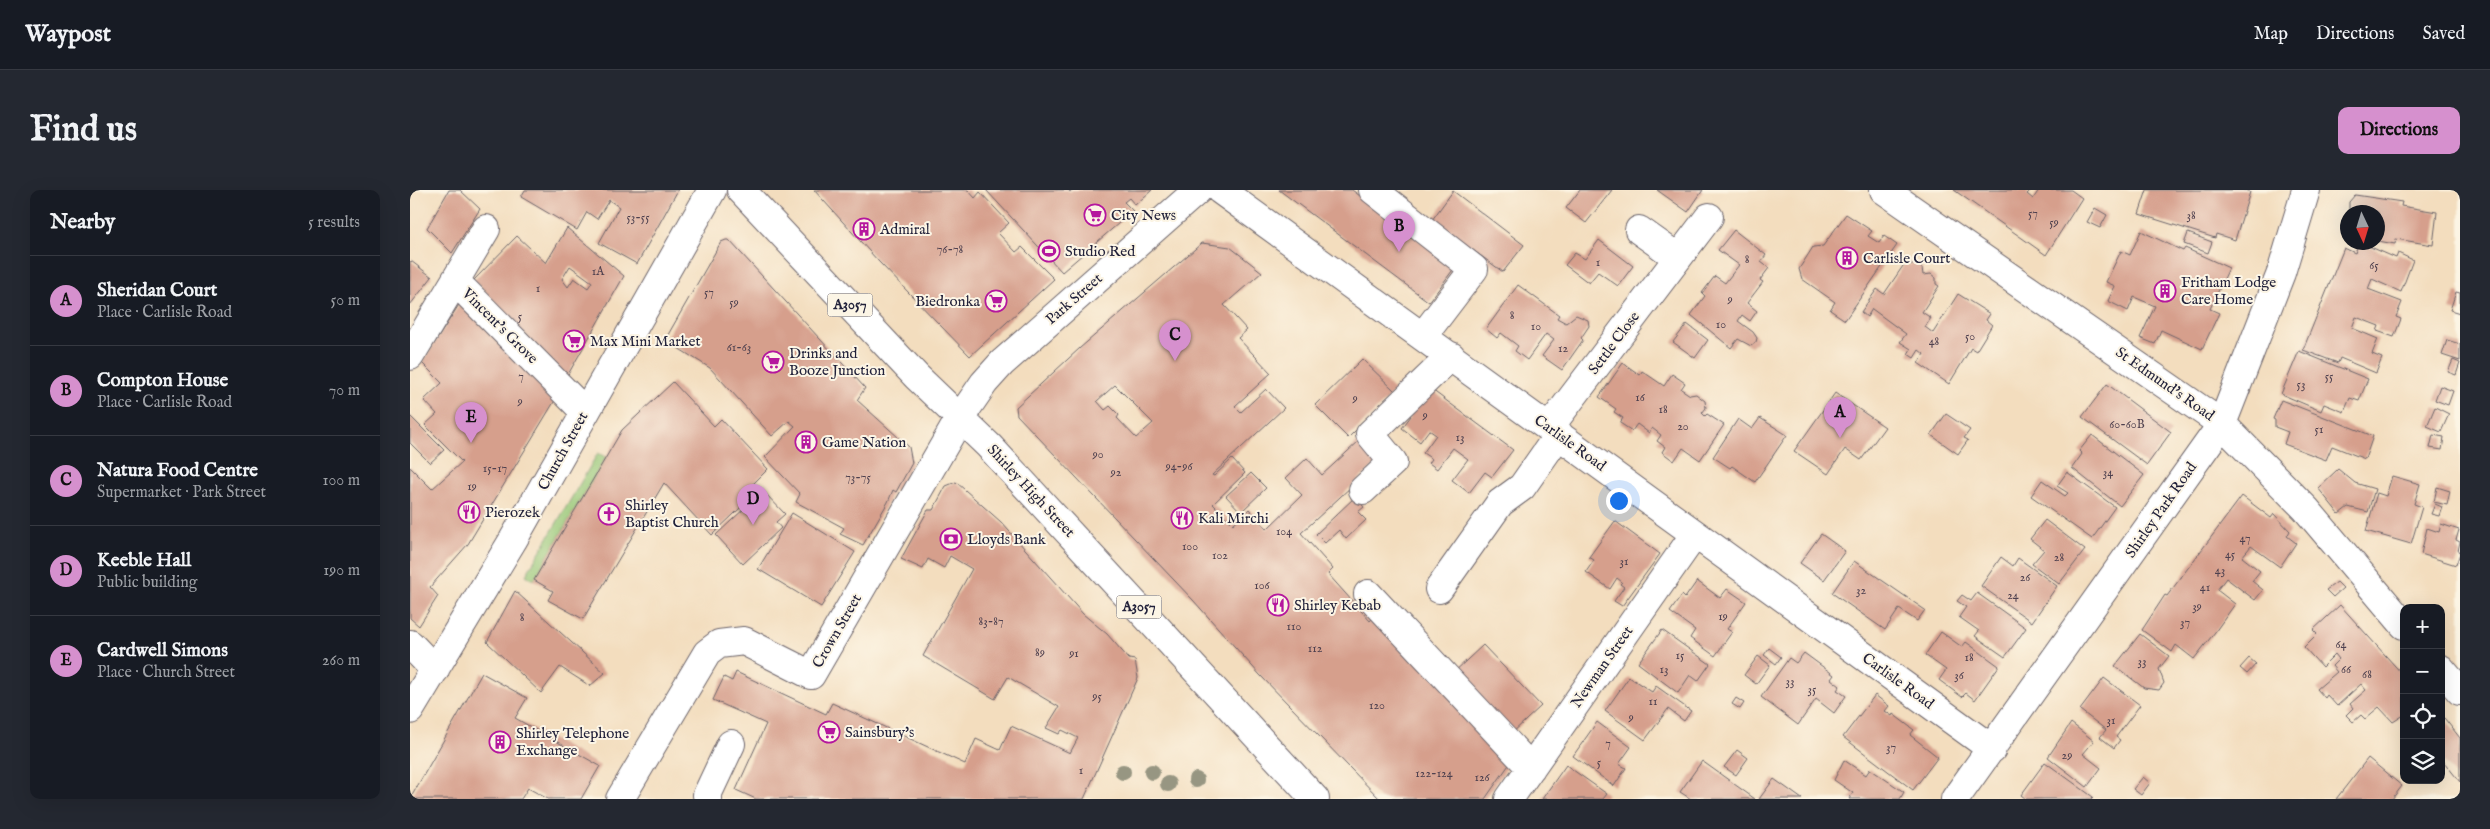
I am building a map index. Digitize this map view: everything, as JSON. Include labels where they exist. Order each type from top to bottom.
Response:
[{"type":"street","name":"Church Street","points":[[410,710],[514,540],[712,190]]},
{"type":"street","name":"Park Street","points":[[960,418],[984,382],[1002,363],[1198,190]]},
{"type":"street","name":"Carlisle Road","points":[[1220,190],[1992,749]]},
{"type":"street","points":[[1373,190],[1474,269],[1423,336]]},
{"type":"street","name":"St Edmund's Road","points":[[1884,190],[2222,424],[2306,509],[2400,620]]},
{"type":"street","name":"Shirley Park Road","points":[[1955,799],[2222,424],[2280,273],[2306,190]]},
{"type":"street","name":"Shirley High Street","points":[[747,192],[917,377],[989,446],[1315,799]]},
{"type":"street","name":"Settle Close","points":[[1438,589],[1500,503],[1522,487],[1554,431],[1709,217]]},
{"type":"street","points":[[456,281],[486,229]]},
{"type":"street","points":[[1639,230],[1678,258]]},
{"type":"street","name":"Vincent's Grove","points":[[410,356],[456,281],[585,412]]},
{"type":"street","points":[[1363,490],[1393,462],[1370,434],[1451,356]]},
{"type":"street","name":"Crown Street","points":[[620,799],[707,652],[719,644],[744,641],[811,675],[960,418]]},
{"type":"street","name":"Newman Street","points":[[1509,799],[1695,534]]},
{"type":"street","points":[[1368,594],[1531,768]]},
{"type":"street","points":[[410,644],[435,670]]},
{"type":"street","points":[[2445,674],[2460,691]]},
{"type":"street","points":[[708,799],[707,794],[731,744]]},
{"type":"green space","points":[[598,453],[606,457],[534,580],[526,575]]},
{"type":"building","points":[[449,190],[460,190],[480,209],[452,253],[427,228]]},
{"type":"building","points":[[525,190],[678,190],[637,264],[599,243],[619,207],[609,200],[597,219],[587,212],[577,230],[521,197]]},
{"type":"building","points":[[814,190],[968,190],[975,198],[980,192],[1009,223],[998,233],[1016,252],[1022,247],[1054,279],[970,356],[879,262]]},
{"type":"building","points":[[986,190],[1068,190],[1070,192],[1072,190],[1152,190],[1135,205],[1129,198],[1124,202],[1133,211],[1062,272]]},
{"type":"building","points":[[1279,190],[1352,190],[1455,267],[1429,302]]},
{"type":"building","points":[[1580,190],[1612,190],[1586,223],[1566,208]]},
{"type":"building","points":[[1657,190],[1703,190],[1688,212]]},
{"type":"building","points":[[1954,190],[2031,190],[2027,194],[2033,199],[2039,190],[2071,190],[2082,198],[2046,255]]},
{"type":"building","points":[[2147,190],[2244,190],[2250,192],[2235,240],[2216,234],[2215,238],[2139,214]]},
{"type":"building","points":[[1453,191],[1524,245],[1503,272],[1432,220]]},
{"type":"building","points":[[2355,195],[2402,202],[2401,206],[2437,212],[2433,245],[2396,239],[2395,244],[2385,242],[2385,205],[2349,205],[2349,202]]},
{"type":"building","points":[[2095,208],[2107,215],[2100,228],[2087,222]]},
{"type":"building","name":"Carlisle Court","points":[[1846,214],[1872,231],[1868,236],[1879,243],[1884,236],[1897,245],[1845,320],[1830,310],[1835,302],[1802,279],[1799,269],[1813,247],[1823,246]]},
{"type":"building","points":[[567,228],[624,276],[566,378],[474,280],[517,236],[546,263]],"holes":[[[570,266],[592,282],[588,288],[574,278],[568,287],[562,279]]]},
{"type":"building","points":[[1734,230],[1766,255],[1761,262],[1769,268],[1760,280],[1763,282],[1747,303],[1757,311],[1750,321],[1742,315],[1738,321],[1753,332],[1757,338],[1756,342],[1751,346],[1738,339],[1731,348],[1691,315],[1705,296],[1702,293],[1715,276],[1725,283],[1739,265],[1718,250]]},
{"type":"building","name":"Fritham Lodge Care Home","points":[[2141,231],[2183,251],[2185,248],[2229,268],[2210,309],[2219,313],[2202,349],[2161,330],[2155,344],[2140,338],[2155,306],[2134,297],[2128,311],[2108,301],[2115,286],[2106,282],[2121,251],[2130,255]]},
{"type":"building","points":[[2188,233],[2212,242],[2208,253],[2184,244]]},
{"type":"building","points":[[729,240],[865,388],[857,400],[909,447],[912,463],[896,492],[893,490],[863,545],[840,534],[844,528],[796,502],[800,494],[765,457],[795,426],[789,421],[772,436],[710,368],[665,340],[721,242]]},
{"type":"building","points":[[1599,240],[1633,266],[1618,286],[1598,272],[1589,283],[1565,265],[1575,253],[1585,259]]},
{"type":"building","points":[[1202,243],[1230,247],[1262,272],[1224,305],[1247,330],[1238,338],[1271,373],[1235,406],[1241,412],[1266,389],[1284,408],[1212,475],[1214,476],[1232,459],[1245,473],[1213,504],[1233,524],[1249,509],[1267,529],[1302,495],[1286,478],[1307,458],[1322,475],[1359,441],[1378,462],[1301,533],[1333,569],[1328,574],[1370,621],[1377,614],[1513,759],[1485,799],[1380,799],[1260,675],[1193,600],[1017,415],[1016,407],[1080,348]],"holes":[[[1115,385],[1153,423],[1136,438],[1117,418],[1119,415],[1110,406],[1105,410],[1097,401]]]},
{"type":"building","points":[[2343,250],[2355,253],[2356,250],[2378,250],[2396,258],[2398,253],[2413,260],[2401,292],[2372,279],[2368,289],[2402,302],[2396,317],[2401,319],[2394,337],[2377,331],[2379,326],[2356,317],[2352,328],[2378,339],[2372,354],[2382,358],[2376,373],[2340,358],[2338,363],[2303,350]]},
{"type":"building","points":[[410,262],[432,277],[410,305]]},
{"type":"building","points":[[1905,263],[1908,265],[1916,263],[1922,268],[1923,275],[1931,274],[1936,278],[1936,284],[1939,286],[1922,312],[1931,318],[1925,327],[1933,333],[1958,294],[1990,314],[1986,320],[1992,325],[1976,351],[1971,348],[1949,384],[1918,363],[1924,354],[1919,350],[1914,358],[1908,354],[1911,349],[1900,342],[1906,334],[1872,309],[1867,317],[1861,312],[1877,289],[1884,294]]},
{"type":"building","points":[[1518,285],[1559,315],[1557,318],[1566,323],[1576,315],[1588,320],[1589,326],[1581,338],[1583,340],[1562,370],[1542,356],[1554,340],[1546,334],[1527,360],[1515,351],[1518,346],[1501,333],[1497,338],[1486,329]]},
{"type":"building","points":[[2456,292],[2460,293],[2460,313],[2450,310]]},
{"type":"building","points":[[460,303],[557,397],[468,544],[430,587],[438,596],[419,626],[410,618],[410,467],[432,489],[462,462],[425,425],[437,414],[424,400],[442,383],[422,363]]},
{"type":"building","points":[[1687,324],[1708,340],[1695,358],[1673,342]]},
{"type":"building","points":[[2447,340],[2460,344],[2460,361],[2442,355]]},
{"type":"building","points":[[2299,351],[2368,379],[2359,401],[2350,398],[2344,412],[2324,404],[2321,411],[2281,394]]},
{"type":"building","points":[[1362,359],[1395,391],[1348,438],[1315,405]]},
{"type":"building","points":[[2453,360],[2460,363],[2456,375],[2448,372]]},
{"type":"building","points":[[1623,363],[1640,375],[1642,371],[1664,386],[1672,374],[1685,383],[1681,389],[1690,395],[1696,394],[1705,401],[1706,408],[1702,413],[1705,416],[1707,414],[1724,425],[1700,460],[1683,448],[1674,461],[1662,452],[1665,447],[1657,441],[1661,435],[1652,428],[1649,433],[1637,424],[1632,431],[1620,423],[1623,418],[1614,412],[1616,409],[1599,397]]},
{"type":"building","name":"Shirley Baptist Church","points":[[673,382],[714,426],[721,419],[768,469],[751,486],[757,492],[712,535],[664,483],[583,619],[548,600],[553,591],[534,580],[622,430]]},
{"type":"building","points":[[2107,384],[2171,432],[2147,465],[2082,417]]},
{"type":"building","points":[[2440,386],[2453,391],[2448,405],[2435,400]]},
{"type":"building","points":[[1432,390],[1513,450],[1492,477],[1485,472],[1469,493],[1452,480],[1468,459],[1453,448],[1437,469],[1429,463],[1432,459],[1423,453],[1436,435],[1429,430],[1420,442],[1402,428],[1411,416],[1407,413],[1418,399],[1423,402]]},
{"type":"building","points":[[1835,393],[1885,427],[1861,460],[1845,449],[1828,474],[1794,451]]},
{"type":"building","points":[[2281,400],[2373,436],[2365,459],[2332,446],[2326,460],[2284,444],[2288,432],[2275,427],[2275,420],[2273,419]]},
{"type":"building","points":[[2435,407],[2449,414],[2441,432],[2427,426]]},
{"type":"building","points":[[1946,414],[1970,430],[1964,438],[1968,440],[1958,454],[1931,435]]},
{"type":"building","points":[[410,416],[444,450],[430,463],[410,443]]},
{"type":"building","points":[[1760,418],[1787,435],[1755,482],[1732,466],[1730,468],[1713,457],[1738,419],[1752,429]]},
{"type":"building","points":[[2092,435],[2144,475],[2120,506],[2072,468],[2082,454],[2079,451]]},
{"type":"building","points":[[2433,435],[2444,437],[2442,450],[2430,448]]},
{"type":"building","points":[[2338,469],[2355,483],[2375,489],[2368,512],[2348,507],[2339,514],[2318,488]]},
{"type":"building","points":[[2067,472],[2115,507],[2092,539],[2031,496],[2042,480],[2065,496],[2068,493],[2057,486]]},
{"type":"building","points":[[1251,473],[1266,488],[1241,512],[1226,496]]},
{"type":"building","points":[[2392,476],[2420,484],[2414,504],[2422,507],[2411,544],[2366,531],[2377,493],[2386,496]]},
{"type":"building","points":[[956,482],[1001,522],[1083,614],[1107,634],[1129,659],[1135,660],[1138,678],[1084,799],[756,799],[736,790],[766,724],[713,700],[724,677],[732,681],[736,672],[826,714],[832,703],[965,764],[976,739],[1000,750],[1011,726],[1070,753],[1078,738],[1062,730],[1059,734],[1046,728],[1059,707],[1008,677],[995,699],[923,656],[972,569],[950,556],[944,568],[928,559],[923,569],[901,559],[928,510],[933,510],[946,486]]},
{"type":"building","points":[[2437,487],[2450,491],[2447,505],[2434,502]]},
{"type":"building","points":[[763,491],[785,514],[776,522],[781,528],[743,564],[716,535]]},
{"type":"building","points":[[2242,496],[2271,518],[2274,514],[2290,531],[2287,536],[2296,543],[2280,567],[2251,546],[2242,557],[2260,571],[2252,581],[2263,590],[2255,600],[2226,578],[2217,590],[2235,604],[2215,632],[2194,659],[2176,645],[2172,652],[2142,630],[2165,595],[2167,596]]},
{"type":"building","points":[[1355,497],[1364,507],[1358,512],[1366,520],[1346,539],[1339,530],[1325,543],[1316,534]]},
{"type":"building","points":[[2435,504],[2442,507],[2439,516],[2431,514]]},
{"type":"building","points":[[792,513],[855,552],[821,607],[758,569]]},
{"type":"building","points":[[2045,520],[2085,550],[2059,584],[2032,564],[2044,550],[2030,539]]},
{"type":"building","points":[[1615,521],[1660,554],[1622,606],[1614,601],[1624,587],[1620,584],[1622,582],[1617,578],[1610,589],[1586,572],[1594,560],[1589,557]]},
{"type":"building","points":[[2441,524],[2459,530],[2456,540],[2460,542],[2458,551],[2460,553],[2456,565],[2421,554],[2427,528],[2439,532]]},
{"type":"building","points":[[1821,534],[1845,551],[1824,580],[1800,563]]},
{"type":"building","points":[[2001,557],[2013,566],[2018,558],[2057,586],[2032,622],[1981,586]]},
{"type":"building","points":[[1854,561],[1925,610],[1917,621],[1899,609],[1885,630],[1832,593]]},
{"type":"building","points":[[1697,581],[1720,598],[1727,589],[1746,602],[1727,629],[1732,632],[1715,656],[1690,638],[1695,630],[1670,612],[1682,595],[1685,598]]},
{"type":"building","points":[[2337,582],[2343,588],[2333,597],[2326,590]]},
{"type":"building","points":[[515,591],[605,673],[590,686],[560,667],[541,693],[487,642]]},
{"type":"building","points":[[1977,593],[2026,628],[2005,657],[1975,636],[1979,631],[1959,617],[1966,607],[1957,601],[1962,595],[1971,601]]},
{"type":"building","points":[[2340,605],[2400,672],[2400,718],[2393,722],[2379,707],[2365,719],[2361,715],[2353,722],[2346,715],[2353,708],[2350,704],[2366,690],[2361,684],[2337,706],[2327,695],[2325,698],[2317,689],[2337,672],[2332,666],[2339,659],[2335,654],[2322,667],[2304,647],[2317,634],[2313,630]]},
{"type":"building","points":[[1662,630],[1710,664],[1698,681],[1690,675],[1678,693],[1638,663]]},
{"type":"building","points":[[1941,632],[1962,647],[1966,642],[1999,666],[1975,700],[1966,693],[1962,697],[1939,680],[1946,670],[1925,655]]},
{"type":"building","points":[[2140,634],[2169,656],[2159,669],[2164,683],[2159,690],[2144,688],[2115,666]]},
{"type":"building","points":[[1483,645],[1541,706],[1510,735],[1452,674]]},
{"type":"building","points":[[1769,648],[1781,657],[1776,664],[1764,655]]},
{"type":"building","points":[[1804,653],[1834,675],[1831,679],[1840,686],[1837,690],[1846,696],[1834,713],[1816,699],[1798,725],[1761,697],[1789,658],[1796,663]]},
{"type":"building","points":[[1758,656],[1770,665],[1756,684],[1744,675]]},
{"type":"building","points":[[2249,658],[2256,664],[2247,674],[2240,668]]},
{"type":"building","name":"Shirley Telephone Exchange","points":[[482,673],[527,698],[515,718],[600,766],[581,799],[548,799],[528,788],[521,799],[410,799]]},
{"type":"building","points":[[1629,677],[1652,692],[1656,686],[1691,711],[1684,721],[1668,709],[1645,740],[1605,711]]},
{"type":"building","points":[[2104,678],[2140,705],[2116,737],[2120,740],[2114,748],[2100,737],[2106,730],[2080,710]]},
{"type":"building","points":[[1875,695],[1889,706],[1885,711],[1892,716],[1893,714],[1914,730],[1910,735],[1938,757],[1913,790],[1843,737]]},
{"type":"building","points":[[1736,698],[1744,703],[1740,709],[1732,704]]},
{"type":"building","points":[[2445,719],[2460,738],[2460,782],[2445,763]]},
{"type":"building","points":[[1597,722],[1631,747],[1619,764],[1626,768],[1614,786],[1573,756]]},
{"type":"building","points":[[2071,723],[2094,741],[2083,754],[2101,768],[2087,787],[2048,757]]},
{"type":"building","points":[[1737,750],[1748,758],[1736,775],[1724,767]]},
{"type":"building","points":[[2368,758],[2402,786],[2392,799],[2336,799]]},
{"type":"building","points":[[1844,760],[1866,775],[1870,769],[1904,792],[1900,799],[1849,799],[1853,793],[1834,780]]},
{"type":"building","points":[[1702,761],[1755,799],[1691,799],[1680,792]]},
{"type":"building","points":[[2045,762],[2093,797],[2091,799],[2026,799],[2021,795]]},
{"type":"building","points":[[1566,765],[1607,794],[1603,799],[1542,799]]},
{"type":"building","points":[[2143,777],[2150,783],[2141,795],[2133,789]]},
{"type":"building","points":[[1774,779],[1802,799],[1759,799]]},
{"type":"place","name":"City News","points":[[1095,215]]},
{"type":"place","name":"Admiral","points":[[864,229]]},
{"type":"place","name":"Studio Red","points":[[1049,251]]},
{"type":"place","name":"Compton House","points":[[1399,252]]},
{"type":"place","name":"Carlisle Court","points":[[1847,258]]},
{"type":"place","name":"Fritham Lodge Care Home","points":[[2165,291]]},
{"type":"place","name":"Biedronka","points":[[996,301]]},
{"type":"place","name":"Max Mini Market","points":[[574,341]]},
{"type":"place","name":"Natura Food Centre","points":[[1175,361]]},
{"type":"place","name":"Drinks and Booze Junction","points":[[773,362]]},
{"type":"place","name":"Sheridan Court","points":[[1840,438]]},
{"type":"place","name":"Game Nation","points":[[806,442]]},
{"type":"place","name":"Cardwell Simons","points":[[471,443]]},
{"type":"place","name":"Pierozek","points":[[469,512]]},
{"type":"place","name":"Shirley Baptist Church","points":[[609,514]]},
{"type":"place","name":"Kali Mirchi","points":[[1182,518]]},
{"type":"place","name":"Keeble Hall","points":[[753,525]]},
{"type":"place","name":"Lloyds Bank","points":[[951,539]]},
{"type":"place","name":"Shirley Kebab","points":[[1278,605]]},
{"type":"place","name":"Sainsbury's","points":[[829,732]]},
{"type":"place","name":"Shirley Telephone Exchange","points":[[500,742]]}]
